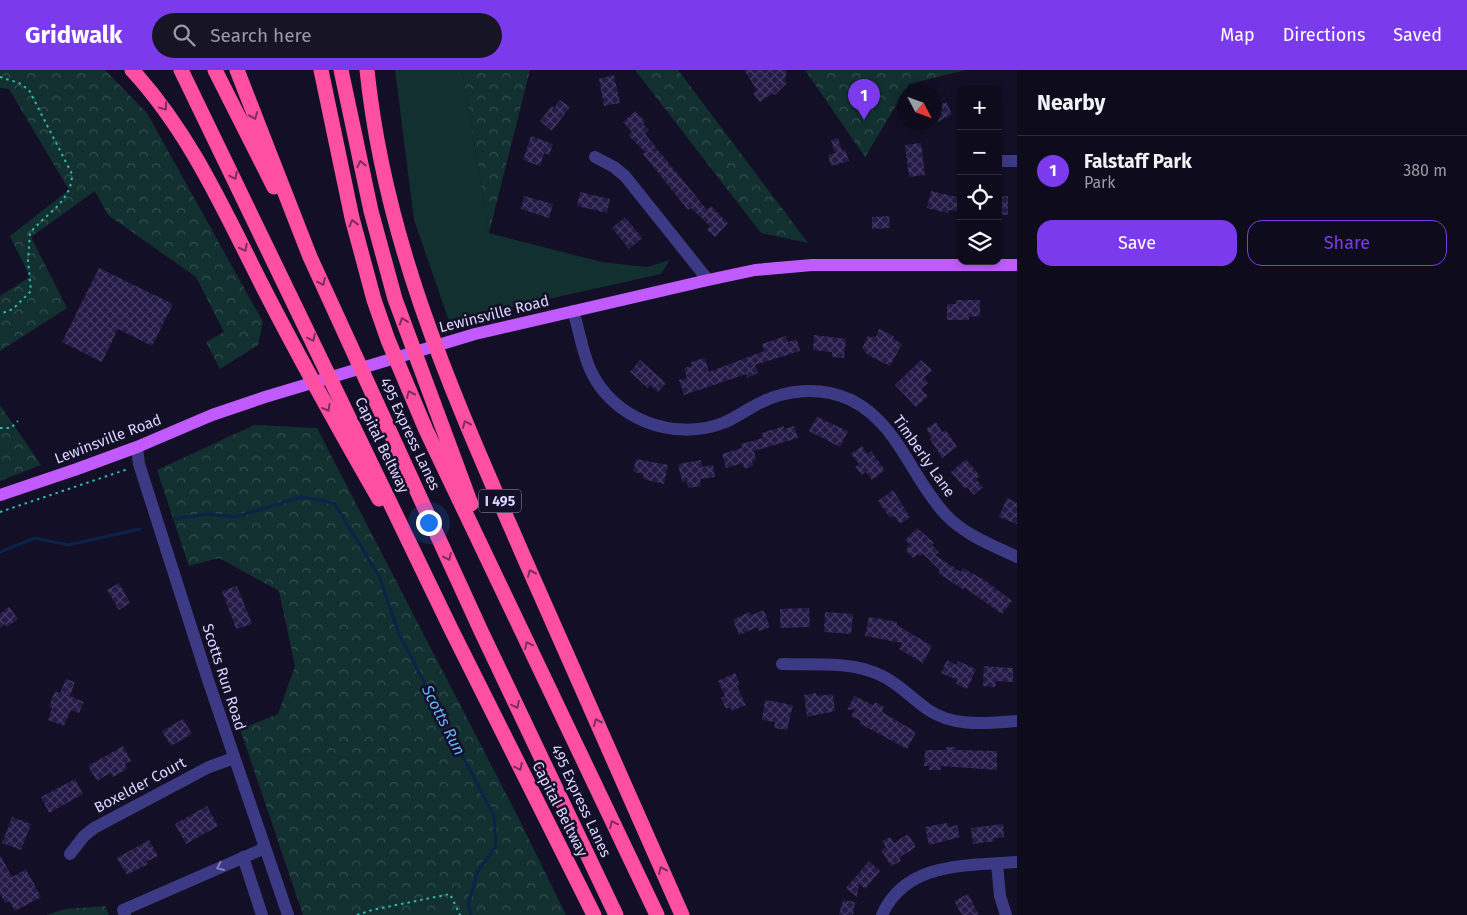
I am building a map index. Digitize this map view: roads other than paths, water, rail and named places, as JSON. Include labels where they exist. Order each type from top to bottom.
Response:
[{"type":"highway","points":[[132,70],[173,120],[201,165],[302,362],[451,629]]},
{"type":"highway","name":"Capital Beltway","points":[[181,70],[451,629],[594,915]]},
{"type":"highway","points":[[215,70],[234,112],[310,257]]},
{"type":"highway","name":"495 Express Lanes","points":[[237,70],[310,257],[481,631],[616,915]]},
{"type":"highway","name":"495 Express Lanes","points":[[321,70],[352,218],[385,332],[414,404],[657,915]]},
{"type":"highway","points":[[341,70],[371,211],[395,299],[505,596]]},
{"type":"highway","name":"I 495","points":[[367,70],[378,143],[404,256],[441,365],[682,915]]},
{"type":"main road","name":"Lewinsville Road","points":[[0,495],[137,447],[212,414],[265,397],[475,334],[708,280],[755,270],[812,265],[1017,265]]},
{"type":"street","points":[[595,157],[614,166],[625,176],[708,280]]},
{"type":"street","points":[[1002,161],[1017,161]]},
{"type":"street","name":"Timberly Lane","points":[[573,311],[589,368],[597,382],[612,400],[632,416],[662,428],[693,430],[724,422],[769,398],[784,394],[816,391],[850,400],[863,407],[886,428],[935,502],[947,516],[978,539],[1017,557]]},
{"type":"street","name":"Scotts Run Road","points":[[137,447],[139,464],[234,758],[288,915]]},
{"type":"street","points":[[782,664],[855,667],[870,671],[896,685],[929,710],[958,722],[973,724],[1017,721]]},
{"type":"street","name":"Boxelder Court","points":[[70,854],[84,836],[94,828],[209,767],[234,758]]},
{"type":"street","points":[[125,915],[123,910],[265,848]]},
{"type":"street","points":[[242,857],[262,915]]},
{"type":"street","points":[[882,915],[896,893],[916,877],[942,869],[1017,862]]},
{"type":"street","points":[[997,864],[1000,896],[1006,915]]},
{"type":"waterway","name":"Scotts Run","points":[[173,519],[207,514],[235,517],[301,497],[334,503],[379,576],[399,634],[494,816],[496,846],[478,871],[468,904],[471,915]]},
{"type":"waterway","points":[[0,552],[35,538],[68,545],[140,529]]},
{"type":"place","name":"Falstaff Park","points":[[864,120]]}]
